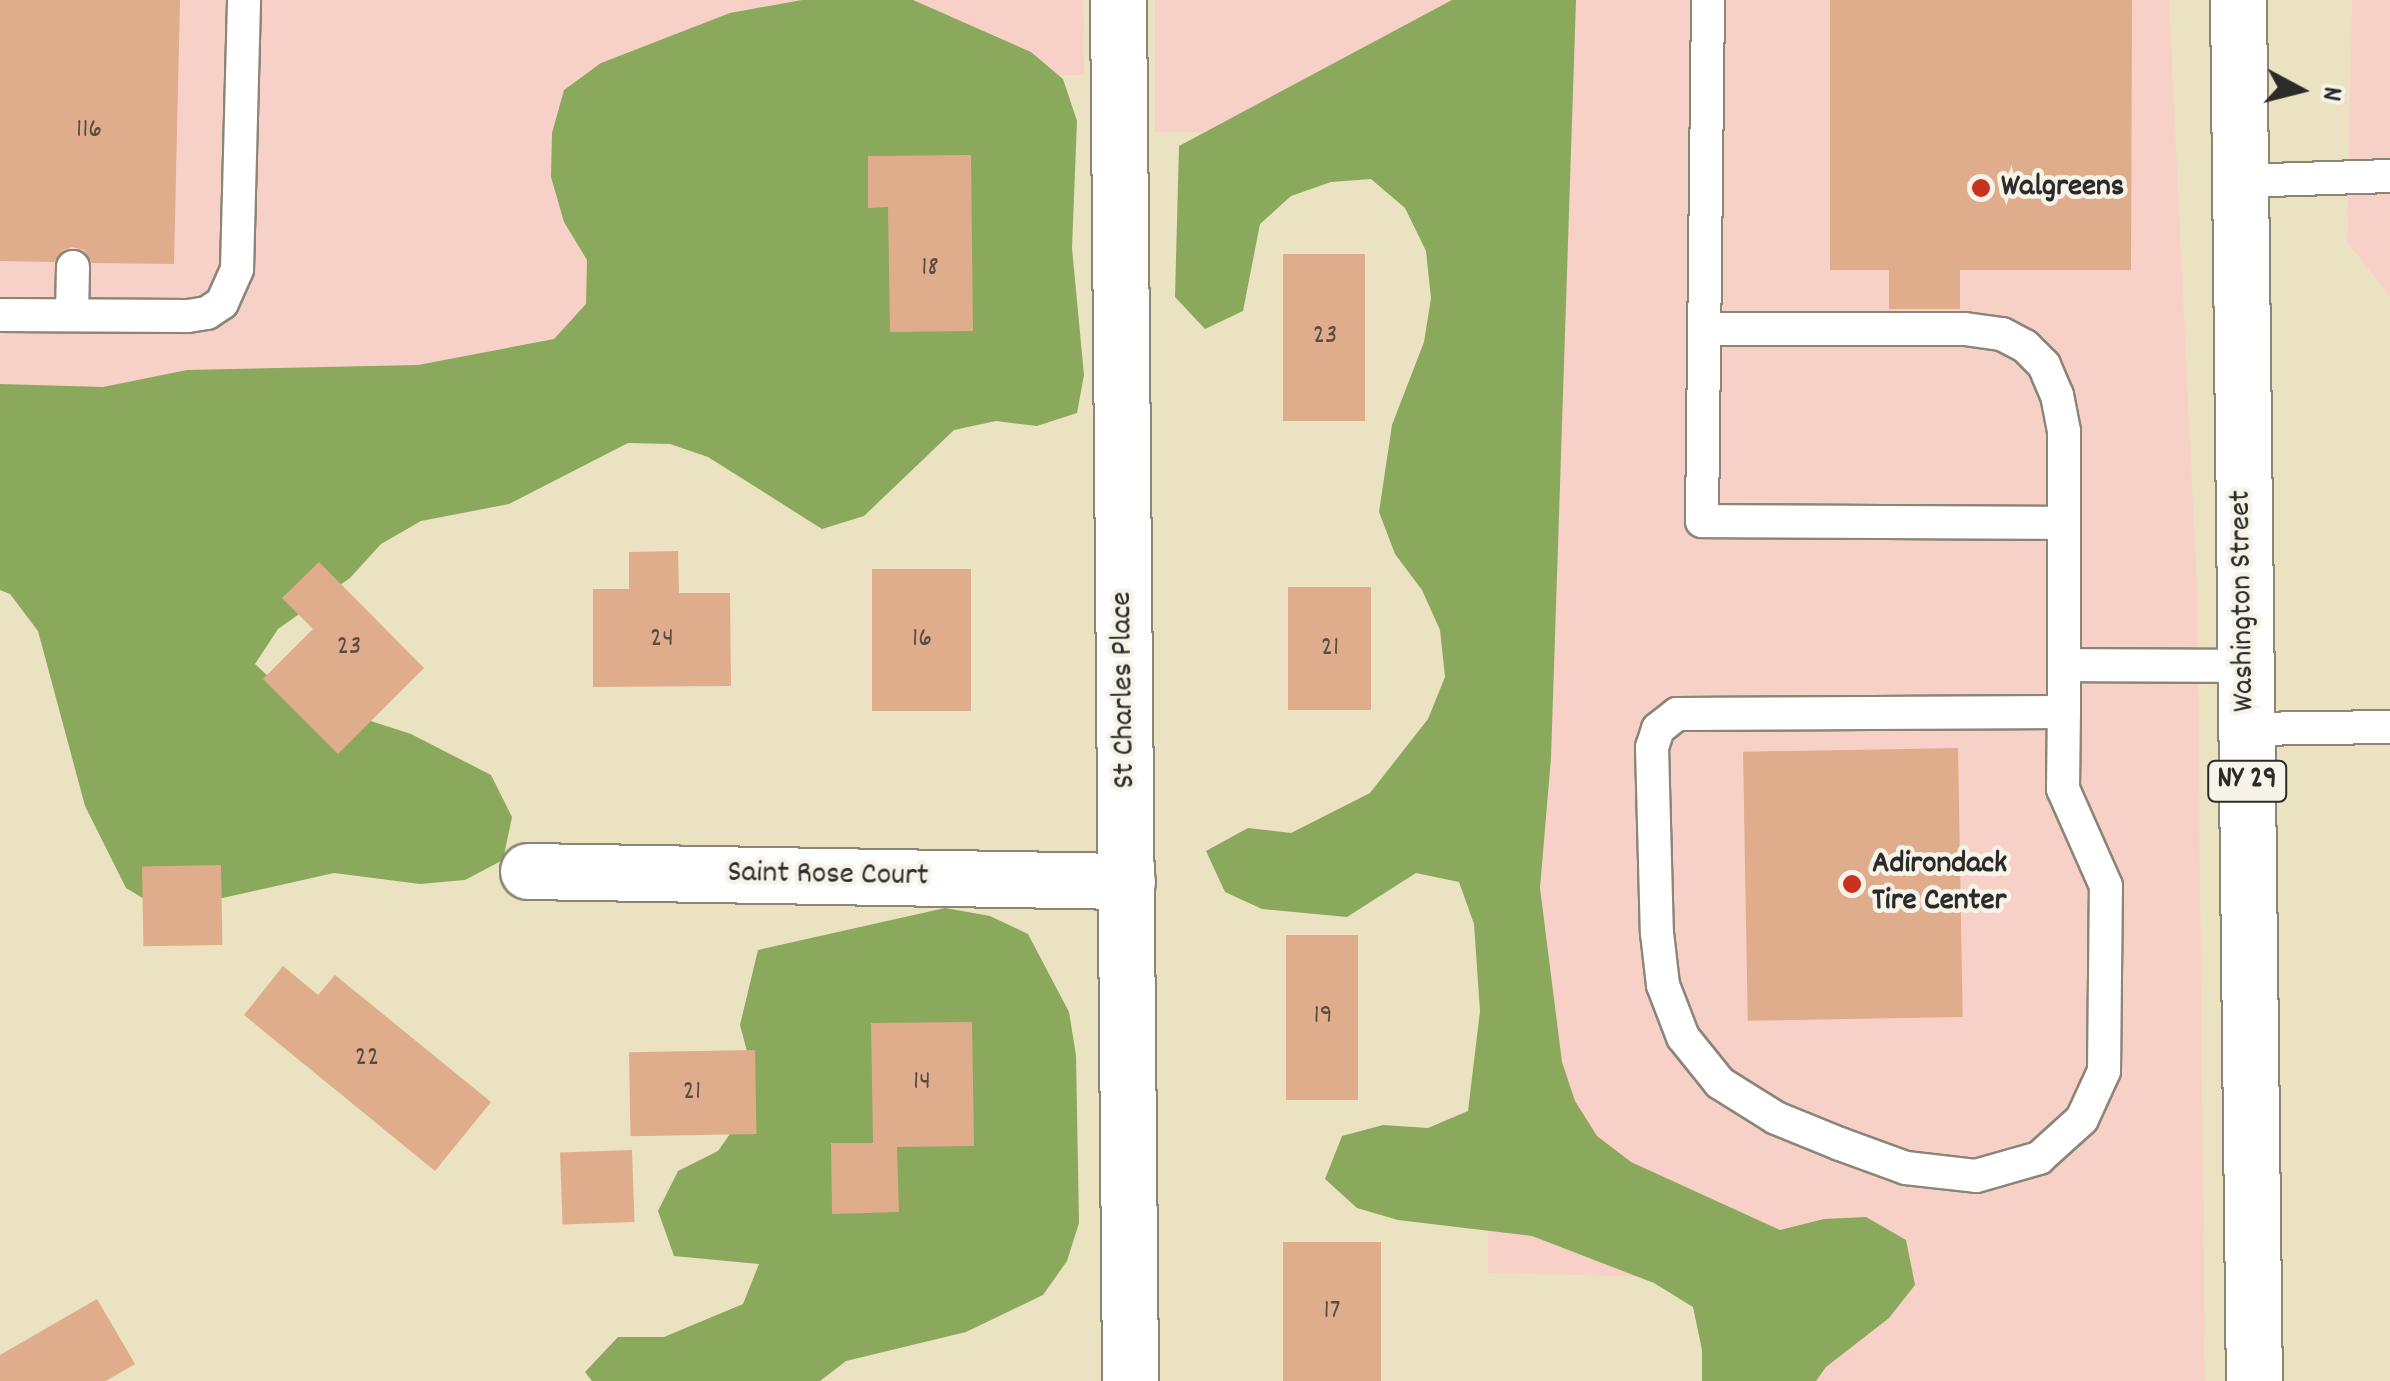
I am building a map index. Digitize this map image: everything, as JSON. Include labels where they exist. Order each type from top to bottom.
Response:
[{"type":"main road","name":"St Charles Place","points":[[1118,0],[1130,1381]]},
{"type":"main road","name":"Washington Street","points":[[2238,0],[2254,1381]]},
{"type":"main road","name":"Saint Rose Court","points":[[528,871],[1127,881]]},
{"type":"lane","points":[[0,315],[188,316],[207,313],[222,303],[233,288],[237,269],[244,0]]},
{"type":"lane","points":[[1708,0],[1702,521],[2064,523]]},
{"type":"lane","points":[[2239,181],[2390,176]]},
{"type":"lane","points":[[72,315],[73,267]]},
{"type":"lane","points":[[1706,329],[1965,329],[2002,334],[2025,346],[2044,366],[2057,395],[2064,431],[2064,712],[2063,789],[2106,886],[2104,1070],[2082,1119],[2040,1158],[1976,1176],[1906,1168],[1776,1118],[1720,1083],[1683,1037],[1663,985],[1657,933],[1652,748],[1658,729],[1677,714],[2064,712]]},
{"type":"lane","points":[[2064,666],[2245,666]]},
{"type":"lane","points":[[2246,729],[2390,727]]},
{"type":"shaded area","points":[[0,0],[1083,0],[1084,75],[795,79],[796,403],[0,392]]},
{"type":"shaded area","points":[[1155,0],[2169,0],[2197,589],[2205,1381],[1741,1381],[1740,1279],[1488,1273],[1482,134],[1155,132]]},
{"type":"shaded area","points":[[2352,0],[2390,0],[2390,297],[2347,242]]},
{"type":"green space","points":[[802,0],[913,0],[1031,52],[1063,79],[1077,121],[1072,248],[1084,375],[1077,413],[1037,426],[996,421],[954,430],[864,516],[822,529],[708,457],[670,444],[628,443],[509,504],[421,521],[381,544],[350,578],[278,629],[255,664],[287,694],[411,734],[491,775],[512,817],[503,860],[465,880],[420,884],[334,873],[164,911],[126,888],[85,806],[38,631],[10,594],[0,590],[0,384],[103,387],[187,370],[418,365],[554,339],[586,304],[587,260],[564,222],[551,177],[552,133],[564,90],[601,63],[730,13]]},
{"type":"green space","points":[[1452,0],[1576,0],[1551,758],[1540,888],[1562,1062],[1575,1101],[1597,1136],[1631,1162],[1780,1230],[1824,1219],[1866,1217],[1906,1240],[1915,1285],[1889,1318],[1826,1367],[1816,1381],[1702,1381],[1702,1350],[1693,1307],[1654,1283],[1532,1236],[1398,1220],[1357,1208],[1325,1179],[1342,1136],[1383,1125],[1428,1128],[1468,1111],[1480,1011],[1474,924],[1459,882],[1416,873],[1347,917],[1262,909],[1225,892],[1206,851],[1248,828],[1291,833],[1370,793],[1428,719],[1445,677],[1440,630],[1422,590],[1395,554],[1379,512],[1392,425],[1424,342],[1431,298],[1426,251],[1405,208],[1371,179],[1331,182],[1291,196],[1260,224],[1243,311],[1205,329],[1175,297],[1179,146]]},
{"type":"green space","points":[[945,908],[990,916],[1028,934],[1069,1012],[1076,1055],[1079,1223],[1067,1261],[1043,1295],[966,1332],[846,1361],[820,1381],[592,1381],[585,1372],[618,1337],[664,1337],[743,1304],[759,1264],[674,1256],[658,1211],[678,1171],[718,1151],[744,1114],[752,1070],[740,1025],[758,950]]},
{"type":"building","points":[[0,0],[180,0],[174,264],[92,263],[84,250],[72,247],[63,250],[54,262],[0,261]]},
{"type":"building","name":"Walgreens","points":[[1830,0],[2132,0],[2131,270],[1960,270],[1960,309],[1889,309],[1889,270],[1830,270]]},
{"type":"building","points":[[971,155],[973,331],[890,332],[888,207],[868,208],[868,156]]},
{"type":"building","points":[[1283,254],[1365,254],[1365,421],[1283,421]]},
{"type":"building","points":[[678,551],[679,593],[730,593],[731,686],[593,687],[593,589],[629,589],[629,552]]},
{"type":"building","points":[[319,562],[424,668],[338,754],[263,679],[313,629],[282,598]]},
{"type":"building","points":[[872,569],[971,569],[971,711],[872,711]]},
{"type":"building","points":[[1288,587],[1371,587],[1371,710],[1288,710]]},
{"type":"building","name":"Adirondack Tire Center","points":[[1958,748],[1963,1017],[1748,1021],[1743,752]]},
{"type":"building","points":[[221,865],[222,945],[143,946],[142,866]]},
{"type":"building","points":[[1286,935],[1358,935],[1358,1100],[1286,1100]]},
{"type":"building","points":[[283,966],[318,995],[335,975],[491,1102],[435,1171],[244,1015]]},
{"type":"building","points":[[972,1022],[974,1146],[897,1147],[899,1212],[832,1214],[831,1143],[873,1143],[871,1023]]},
{"type":"building","points":[[755,1050],[756,1134],[630,1136],[629,1052]]},
{"type":"building","points":[[632,1150],[635,1222],[563,1224],[560,1153]]},
{"type":"building","points":[[1283,1242],[1381,1242],[1381,1381],[1283,1381]]},
{"type":"building","points":[[97,1299],[135,1364],[106,1381],[0,1381],[0,1355]]},
{"type":"place","name":"Walgreens","points":[[1981,188]]},
{"type":"place","name":"Adirondack Tire Center","points":[[1852,884]]}]
